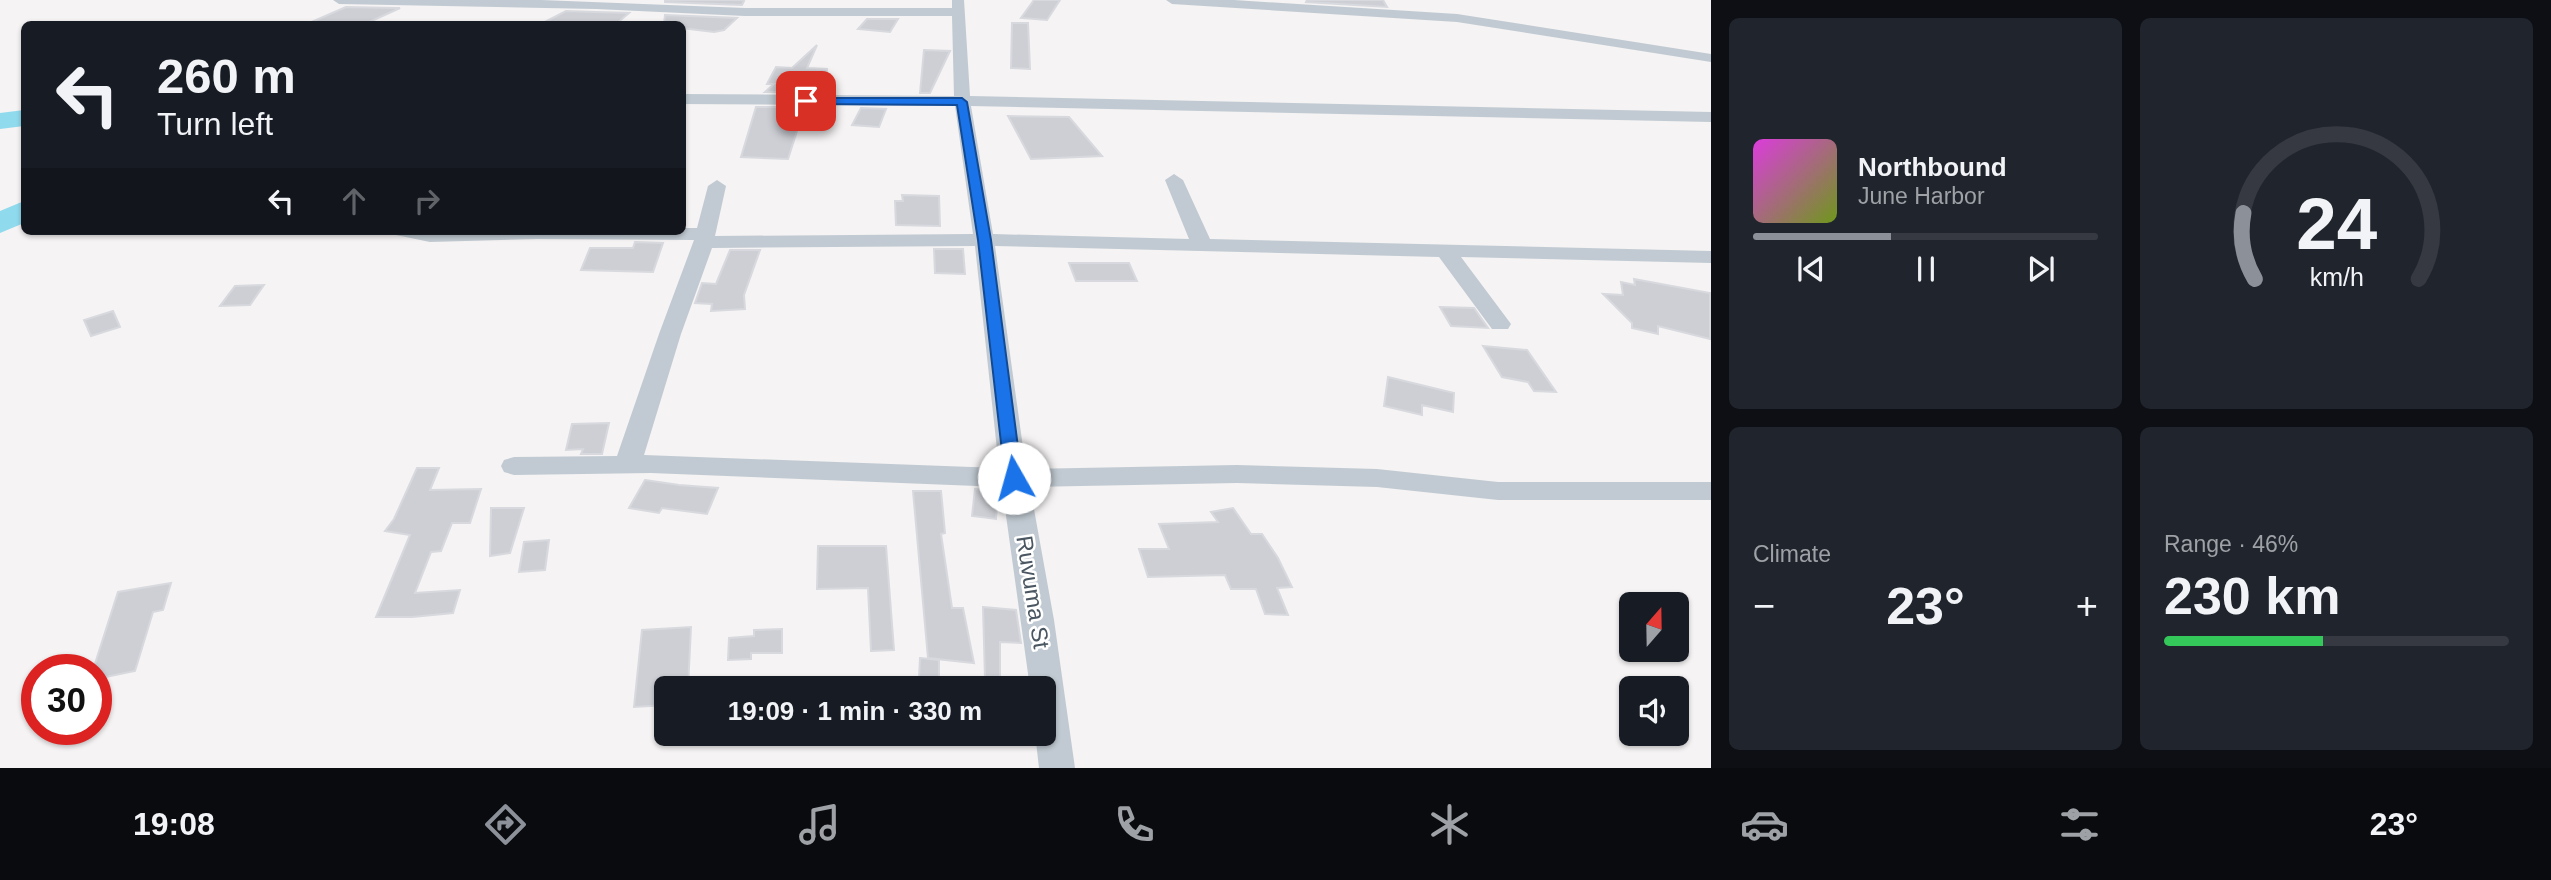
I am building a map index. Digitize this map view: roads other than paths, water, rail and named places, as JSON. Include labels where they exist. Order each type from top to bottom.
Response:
[{"type":"street","points":[[339,0],[745,12],[958,6]]},
{"type":"street","points":[[1172,0],[1457,18],[1711,58]]},
{"type":"street","name":"Ruvuma St","points":[[958,6],[962,102],[984,240],[1014,478],[1038,620],[1057,768]]},
{"type":"street","points":[[686,99],[1711,117]]},
{"type":"street","points":[[1174,180],[1203,247]]},
{"type":"street","points":[[628,464],[705,238],[717,186]]},
{"type":"street","points":[[425,235],[466,235]]},
{"type":"street","points":[[604,235],[984,240],[1711,257]]},
{"type":"street","points":[[1446,252],[1500,324]]},
{"type":"street","points":[[514,466],[628,464],[802,468],[1014,478],[1237,474],[1377,478],[1499,491],[1711,491]]},
{"type":"waterway","points":[[0,121],[21,118]]},
{"type":"waterway","points":[[0,223],[21,212]]}]
